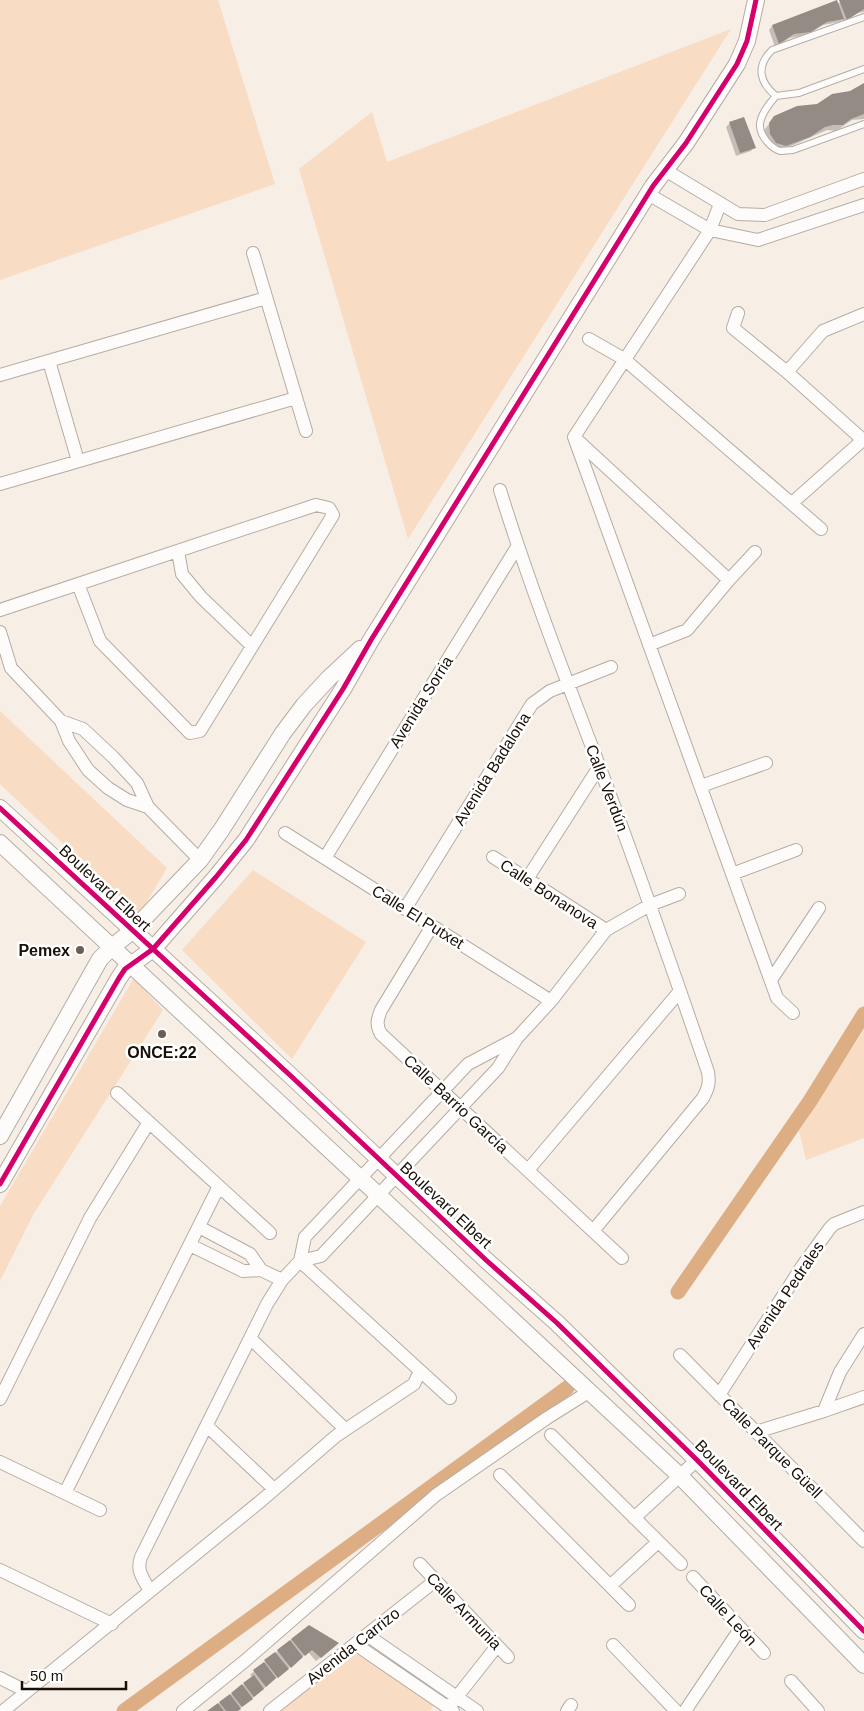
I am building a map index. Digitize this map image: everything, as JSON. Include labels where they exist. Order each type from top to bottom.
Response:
[{"type":"street","points":[[0,1184],[125,969],[153,949],[246,840],[343,689],[371,640],[648,194],[712,104],[737,64],[746,41],[756,0]]},
{"type":"street","points":[[665,170],[738,214],[765,215],[864,179]]},
{"type":"street","points":[[648,194],[710,230],[758,240],[864,205]]},
{"type":"street","points":[[574,437],[710,230],[720,204]]},
{"type":"street","points":[[253,253],[306,431]]},
{"type":"street","points":[[0,376],[266,298]]},
{"type":"street","points":[[738,313],[733,328],[863,440],[792,503]]},
{"type":"street","points":[[786,372],[823,331],[864,314]]},
{"type":"street","points":[[589,339],[624,359],[821,529]]},
{"type":"street","points":[[48,361],[78,461]]},
{"type":"street","points":[[0,484],[296,398]]},
{"type":"street","points":[[574,437],[729,580]]},
{"type":"street","points":[[574,437],[777,998],[793,1013]]},
{"type":"street","name":"Calle Verdún","points":[[500,490],[567,685],[650,906],[708,1072],[709,1088],[703,1098],[593,1231]]},
{"type":"street","points":[[0,610],[78,584],[178,551],[316,505],[329,508],[333,515],[200,731],[190,733],[100,641],[78,584]]},
{"type":"street","name":"Avenida Sorria","points":[[325,858],[518,547]]},
{"type":"street","points":[[178,551],[182,574],[201,597],[252,646]]},
{"type":"street","points":[[649,645],[687,630],[755,552]]},
{"type":"street","points":[[0,632],[11,668],[61,721],[69,741],[88,770],[108,788],[127,800],[148,807]]},
{"type":"street","points":[[0,1136],[100,959],[132,931],[200,860],[283,733],[304,705],[329,678],[371,640]]},
{"type":"street","name":"Avenida Badalona","points":[[405,909],[532,704],[550,691],[611,668]]},
{"type":"street","points":[[329,678],[335,676],[340,678],[343,682],[343,689]]},
{"type":"street","points":[[61,721],[83,729],[113,756],[137,783],[148,807],[200,860]]},
{"type":"street","points":[[701,786],[766,763]]},
{"type":"street","points":[[528,879],[599,767]]},
{"type":"street","name":"Boulevard Elbert","points":[[0,808],[557,1323],[697,1460],[864,1631]]},
{"type":"street","name":"Calle El Putxet","points":[[285,833],[551,1001]]},
{"type":"street","points":[[0,843],[680,1476],[864,1665]]},
{"type":"street","points":[[732,874],[796,850]]},
{"type":"street","name":"Calle Bonanova","points":[[493,857],[606,930]]},
{"type":"street","points":[[300,1261],[321,1256],[498,1068],[517,1038],[551,1001],[606,930],[650,906],[679,894]]},
{"type":"street","points":[[771,980],[819,908]]},
{"type":"street","name":"Calle Barrio García","points":[[432,926],[381,1010],[377,1023],[381,1034],[622,1258]]},
{"type":"street","points":[[528,1170],[680,991]]},
{"type":"street","points":[[150,1591],[138,1571],[141,1557],[267,1304],[282,1280],[300,1261],[305,1237],[468,1064],[517,1038]]},
{"type":"street","points":[[117,1093],[270,1233]]},
{"type":"street","points":[[0,1399],[90,1218],[148,1122]]},
{"type":"street","points":[[65,1494],[219,1186]]},
{"type":"street","name":"Avenida Pedrales","points":[[719,1395],[830,1228],[834,1224],[864,1212]]},
{"type":"street","points":[[199,1227],[250,1254],[261,1270]]},
{"type":"street","points":[[190,1245],[244,1271],[261,1270],[282,1280]]},
{"type":"street","points":[[300,1261],[450,1398]]},
{"type":"street","points":[[824,1411],[840,1372],[864,1334]]},
{"type":"street","points":[[250,1338],[346,1429]]},
{"type":"street","name":"Calle Parque Güell","points":[[680,1355],[864,1541]]},
{"type":"street","points":[[3,1711],[112,1624],[346,1429],[414,1384],[420,1371]]},
{"type":"street","points":[[183,1711],[246,1660],[436,1494],[590,1391]]},
{"type":"street","points":[[756,1432],[864,1397]]},
{"type":"street","points":[[207,1426],[274,1489]]},
{"type":"street","points":[[551,1435],[681,1564]]},
{"type":"street","points":[[634,1518],[697,1460]]},
{"type":"street","points":[[0,1462],[100,1510]]},
{"type":"street","points":[[500,1475],[629,1605]]},
{"type":"street","points":[[610,1586],[658,1542]]},
{"type":"street","name":"Calle Armunia","points":[[420,1564],[508,1657]]},
{"type":"street","points":[[0,1570],[112,1624]]},
{"type":"street","name":"Calle León","points":[[693,1577],[764,1653]]},
{"type":"street","name":"Avenida Carrizo","points":[[270,1711],[435,1581]]},
{"type":"street","points":[[686,1711],[740,1629]]},
{"type":"street","points":[[367,1635],[477,1711]]},
{"type":"street","points":[[355,1644],[449,1710],[456,1697],[497,1646]]},
{"type":"street","points":[[613,1645],[676,1711]]},
{"type":"street","points":[[0,1678],[26,1691]]},
{"type":"street","points":[[791,1681],[812,1709]]},
{"type":"lane","points":[[864,17],[772,50],[764,58],[761,69],[763,80],[768,90],[776,96],[799,94],[864,69]]},
{"type":"lane","points":[[776,96],[766,108],[759,126],[763,137],[770,145],[780,150],[792,150],[864,124]]},
{"type":"shaded area","points":[[0,0],[218,0],[275,184],[0,280]]},
{"type":"shaded area","points":[[731,29],[408,539],[299,169],[372,112],[387,162]]},
{"type":"shaded area","points":[[0,711],[167,868],[139,915],[0,784]]},
{"type":"shaded area","points":[[253,870],[366,942],[292,1059],[182,950]]},
{"type":"shaded area","points":[[134,978],[163,1010],[33,1215],[0,1281],[0,1206]]},
{"type":"shaded area","points":[[864,1030],[864,1138],[806,1160],[799,1131]]},
{"type":"shaded area","points":[[353,1647],[434,1705],[430,1711],[281,1711]]},
{"type":"building","points":[[837,0],[844,19],[827,22],[811,32],[794,34],[779,44],[772,25]]},
{"type":"building","points":[[839,0],[864,0],[864,9],[847,20]]},
{"type":"building","points":[[864,83],[864,114],[851,119],[843,125],[825,127],[810,137],[786,146],[776,143],[770,134],[769,123],[774,116],[797,106],[817,104],[832,94],[850,91]]},
{"type":"building","points":[[744,117],[756,148],[740,153],[729,122]]},
{"type":"building","points":[[309,1625],[339,1643],[321,1658],[312,1650],[305,1656],[291,1639]]},
{"type":"building","points":[[290,1640],[303,1657],[291,1668],[277,1650]]},
{"type":"building","points":[[275,1652],[289,1669],[278,1678],[264,1660]]},
{"type":"building","points":[[264,1662],[276,1678],[266,1687],[253,1670]]},
{"type":"building","points":[[254,1675],[264,1689],[254,1697],[243,1683]]},
{"type":"building","points":[[242,1684],[253,1699],[242,1707],[231,1693]]},
{"type":"building","points":[[230,1694],[241,1709],[238,1711],[226,1711],[219,1702]]},
{"type":"building","points":[[218,1703],[224,1711],[207,1711]]},
{"type":"waterway","points":[[678,1292],[810,1101],[864,1014]]},
{"type":"waterway","points":[[124,1711],[567,1388]]},
{"type":"cycle path","points":[[0,1184],[125,969],[153,949],[246,840],[343,689],[371,640],[653,186],[686,143],[737,64],[747,41],[756,0]]},
{"type":"cycle path","points":[[0,808],[292,1077],[486,1260],[557,1323],[697,1460],[864,1631]]},
{"type":"place","name":"Pemex","points":[[80,950]]},
{"type":"place","name":"ONCE:22","points":[[162,1034]]}]
